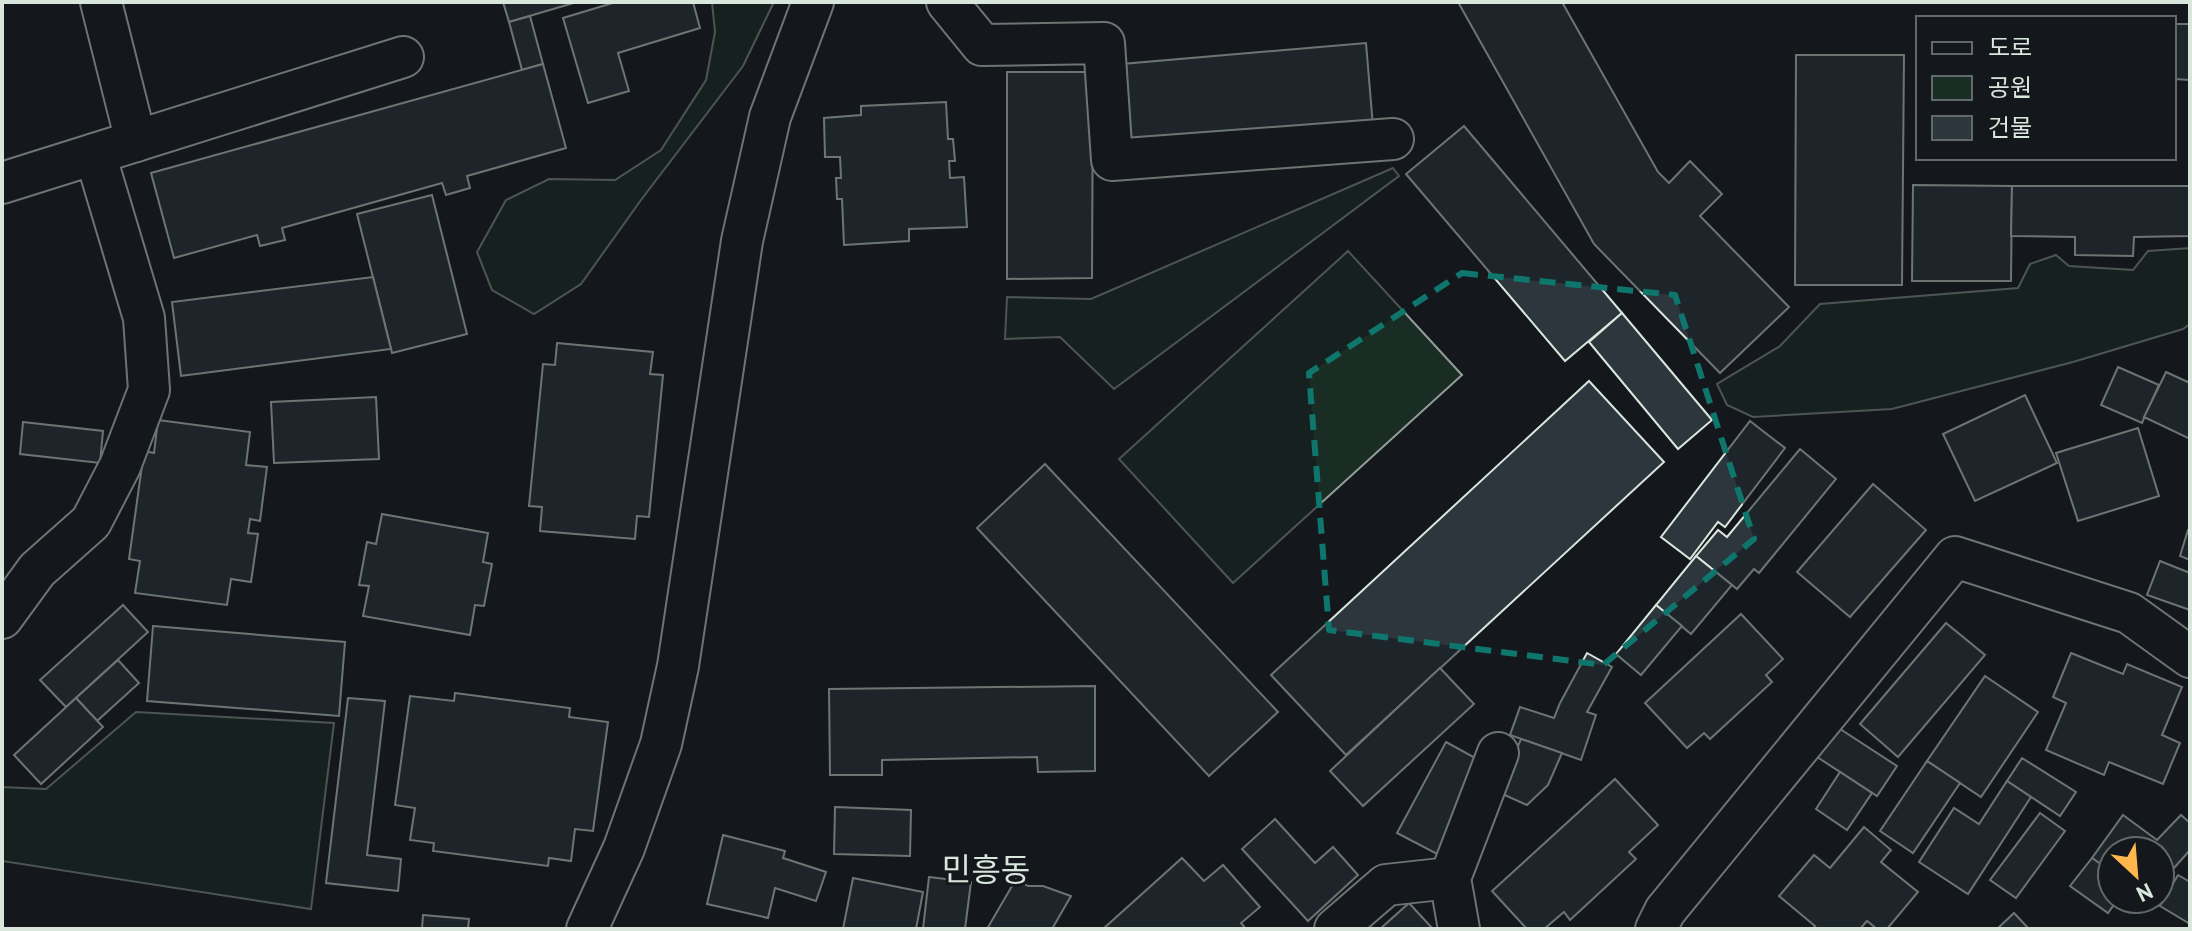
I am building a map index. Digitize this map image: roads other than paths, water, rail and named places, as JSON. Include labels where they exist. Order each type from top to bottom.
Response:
[{"type":"street","points":[[101,2],[136,141]]},
{"type":"street","points":[[587,929],[624,848],[661,744],[678,666],[742,241],[770,117],[813,2]]},
{"type":"street","points":[[947,2],[982,45],[1104,43],[1112,160],[1393,139]]},
{"type":"street","points":[[2,183],[403,57]]},
{"type":"street","points":[[2,618],[37,570],[91,522],[120,466],[149,390],[144,318],[95,154]]},
{"type":"street","points":[[1656,929],[1665,911],[1955,557],[2129,613],[2190,657]]},
{"type":"street","points":[[1459,929],[1450,878],[1498,753]]},
{"type":"street","points":[[1335,929],[1386,885],[1450,878]]},
{"type":"district","name":"민흥동","points":[[986,870]]}]
